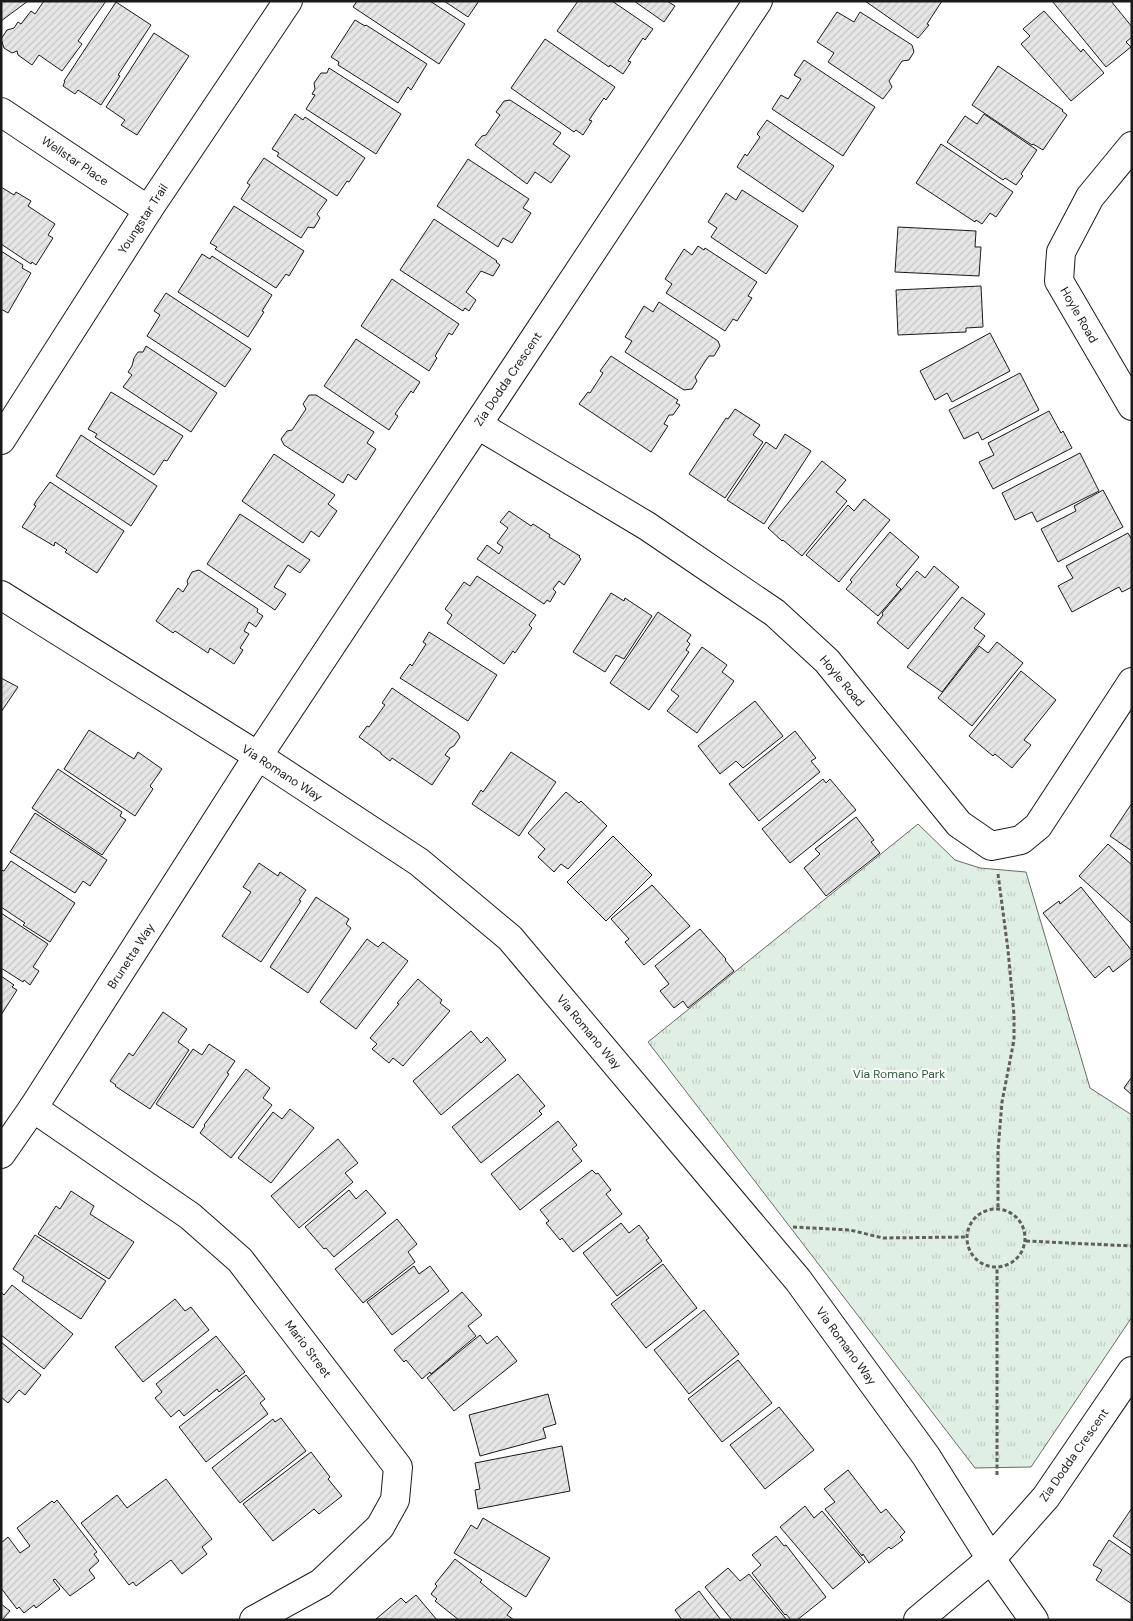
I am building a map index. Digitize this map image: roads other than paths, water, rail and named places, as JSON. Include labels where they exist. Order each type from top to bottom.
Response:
[{"type":"street","name":"Youngstar Trail","points":[[1,440],[148,210],[288,1]]},
{"type":"street","name":"Zia Dodda Crescent","points":[[258,756],[758,1]]},
{"type":"street","name":"Wellstar Place","points":[[1,112],[148,210]]},
{"type":"street","name":"Hoyle Road","points":[[1132,146],[1090,197],[1061,252],[1059,281],[1132,406]]},
{"type":"street","name":"Hoyle Road","points":[[478,425],[647,526],[775,612],[827,661],[959,824],[991,846],[1021,840],[1038,826],[1132,682]]},
{"type":"street","name":"Via Romano Way","points":[[1,595],[258,756],[419,862],[510,938],[798,1280],[926,1456],[991,1558],[1034,1620]]},
{"type":"street","name":"Brunetta Way","points":[[1,1154],[33,1108],[258,756]]},
{"type":"street","name":"Mario Street","points":[[33,1108],[190,1216],[240,1260],[398,1467],[395,1500],[380,1527],[321,1583],[254,1620]]},
{"type":"street","name":"Zia Dodda Crescent","points":[[991,1558],[1046,1498],[1132,1371]]},
{"type":"street","points":[[918,1620],[991,1558]]},
{"type":"park label","name":"Via Romano Park","points":[[899,1074]]}]
